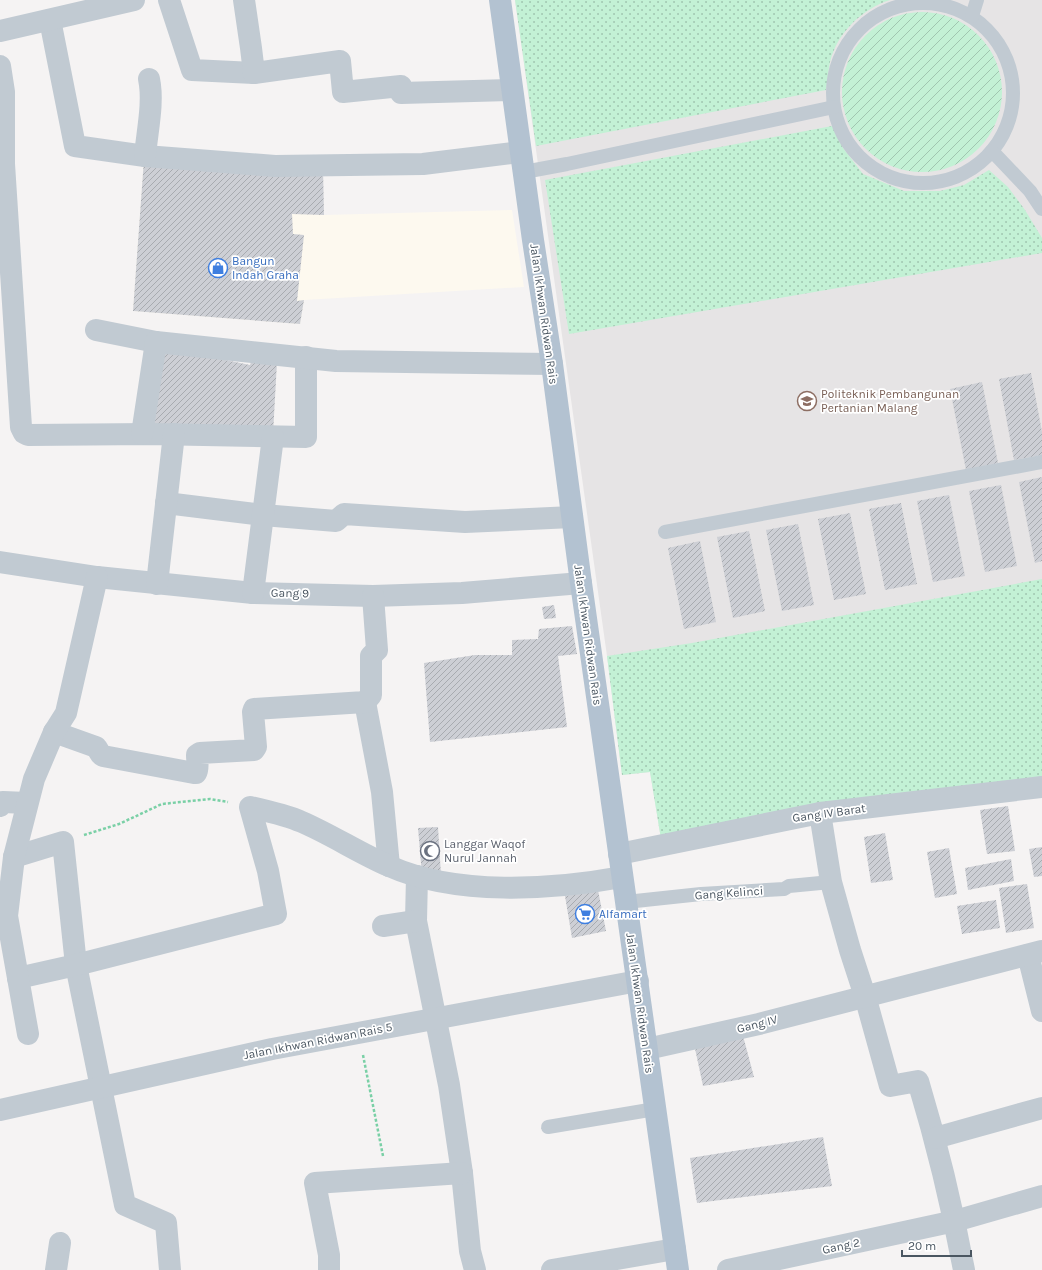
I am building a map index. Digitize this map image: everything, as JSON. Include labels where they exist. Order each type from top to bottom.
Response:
[{"type":"main road","name":"Jalan Ikhwan Ridwan Rais","points":[[500,0],[676,1260]]},
{"type":"street","points":[[0,31],[134,0]]},
{"type":"street","points":[[170,0],[192,70],[254,73],[340,61],[343,92],[401,86],[401,93],[512,90]]},
{"type":"street","points":[[244,0],[254,73]]},
{"type":"street","points":[[50,20],[74,146],[145,156],[275,166],[522,162]]},
{"type":"street","points":[[0,66],[4,92],[4,164],[22,430],[24,434],[174,434],[306,437],[306,357]]},
{"type":"street","points":[[145,156],[150,112],[151,87],[149,79]]},
{"type":"street","points":[[96,330],[156,342],[336,361],[552,364]]},
{"type":"street","points":[[142,434],[156,342]]},
{"type":"street","points":[[157,584],[174,434]]},
{"type":"street","points":[[253,592],[274,437]]},
{"type":"street","points":[[166,503],[263,515],[336,520],[344,514],[465,522],[572,517]]},
{"type":"street","name":"Gang 9","points":[[0,562],[97,577],[157,584],[253,592],[373,596],[462,593],[581,583]]},
{"type":"street","points":[[28,1034],[7,916],[14,857],[34,779],[54,732],[66,713],[97,577]]},
{"type":"street","points":[[54,732],[96,747],[103,756],[194,773],[198,770],[197,755],[200,753],[254,750],[256,747],[254,709],[365,702],[371,695],[371,656],[377,650],[373,596]]},
{"type":"street","points":[[365,702],[382,792],[389,866]]},
{"type":"street","name":"Gang IV Barat","points":[[619,854],[820,813],[1042,787]]},
{"type":"street","points":[[0,806],[3,802],[27,803]]},
{"type":"street","points":[[18,978],[76,965],[276,914],[268,870],[250,807],[282,814],[302,822],[389,866],[424,879],[456,885],[548,887],[599,882],[622,877]]},
{"type":"street","points":[[820,813],[831,882],[890,1086],[918,1082],[935,1138],[955,1221],[964,1270]]},
{"type":"street","points":[[14,857],[63,842],[76,965],[124,1205],[166,1223],[170,1270]]},
{"type":"street","points":[[417,876],[416,921],[449,1085],[462,1173],[470,1251],[475,1270]]},
{"type":"street","points":[[383,926],[416,921]]},
{"type":"street","points":[[1035,953],[1042,1010]]},
{"type":"street","name":"Gang IV","points":[[647,1049],[759,1024],[1035,953]]},
{"type":"street","name":"Jalan Ikhwan Ridwan Rais 5","points":[[0,1110],[272,1049],[638,981]]},
{"type":"street","points":[[935,1138],[1042,1108]]},
{"type":"street","points":[[329,1270],[329,1255],[315,1183],[462,1173]]},
{"type":"street","points":[[955,1221],[1042,1196]]},
{"type":"street","name":"Gang 2","points":[[728,1270],[955,1221]]},
{"type":"street","points":[[56,1270],[60,1243]]},
{"type":"street","points":[[552,1270],[676,1260]]},
{"type":"lane","points":[[972,16],[977,0]]},
{"type":"lane","points":[[913,2],[944,4],[972,16],[994,37],[1009,64],[1013,95],[1008,125],[992,151],[969,171],[941,182],[912,183],[884,174],[860,158],[843,134],[834,107],[834,78],[843,50],[860,27],[884,11],[913,2]]},
{"type":"lane","points":[[522,162],[578,162],[834,107]]},
{"type":"lane","points":[[992,151],[1030,191],[1042,209]]},
{"type":"lane","points":[[665,532],[1042,462]]},
{"type":"lane","name":"Gang Kelinci","points":[[626,902],[701,894],[784,889],[789,886],[831,882]]},
{"type":"lane","points":[[548,1127],[655,1109]]},
{"type":"path","points":[[63,842],[119,824],[162,804],[210,799],[250,807]]},
{"type":"path","points":[[359,1033],[386,1178]]},
{"type":"shaded area","name":"Politeknik Pembangunan Pertanian Malang","points":[[515,0],[1042,0],[1042,783],[661,839],[650,772],[622,775],[607,656]]},
{"type":"shaded area","points":[[144,159],[324,215],[512,210],[524,287],[304,300],[300,324],[133,311]]},
{"type":"green space","points":[[515,0],[890,0],[870,9],[861,16],[852,24],[838,41],[830,62],[826,90],[536,146]]},
{"type":"green space","points":[[930,12],[945,15],[960,21],[979,35],[989,47],[996,61],[1001,76],[1001,108],[996,123],[989,137],[979,149],[967,159],[945,169],[930,172],[914,172],[899,169],[877,159],[865,149],[855,137],[843,108],[842,84],[845,69],[855,47],[865,35],[877,25],[906,13]]},
{"type":"green space","points":[[832,126],[843,148],[863,174],[904,191],[940,191],[964,185],[989,170],[1008,187],[1025,210],[1042,238],[1042,253],[569,334],[545,180]]},
{"type":"green space","points":[[1042,579],[1042,783],[661,839],[650,772],[622,775],[607,656],[692,643]]},
{"type":"building","name":"Bangun Indah Graha","points":[[144,159],[323,168],[324,215],[292,214],[293,234],[304,235],[297,301],[304,300],[300,324],[133,311]]},
{"type":"building","points":[[162,347],[250,365],[252,359],[277,362],[273,434],[148,431]]},
{"type":"building","points":[[1031,373],[1042,432],[1042,455],[1014,460],[999,379]]},
{"type":"building","points":[[982,382],[998,463],[966,470],[950,389]]},
{"type":"building","points":[[1042,477],[1042,561],[1035,563],[1019,482]]},
{"type":"building","points":[[1001,485],[1017,566],[985,572],[969,491]]},
{"type":"building","points":[[949,495],[965,576],[933,582],[917,501]]},
{"type":"building","points":[[901,503],[917,584],[885,590],[869,509]]},
{"type":"building","points":[[850,513],[866,594],[834,600],[818,519]]},
{"type":"building","points":[[798,524],[814,605],[782,611],[766,530]]},
{"type":"building","points":[[749,531],[765,611],[733,618],[717,537]]},
{"type":"building","points":[[700,541],[716,622],[684,629],[668,548]]},
{"type":"building","points":[[554,605],[556,618],[544,619],[542,607]]},
{"type":"building","points":[[572,626],[577,654],[558,656],[567,727],[430,742],[424,663],[475,655],[512,655],[512,640],[538,639],[539,629]]},
{"type":"building","points":[[1008,806],[1015,851],[987,854],[980,810]]},
{"type":"building","name":"Langgar Waqof Nurul Jannah","points":[[438,827],[441,875],[422,875],[418,828]]},
{"type":"building","points":[[885,833],[893,880],[871,883],[864,837]]},
{"type":"building","points":[[1042,847],[1042,876],[1034,877],[1029,849]]},
{"type":"building","points":[[949,848],[957,894],[935,898],[927,852]]},
{"type":"building","points":[[1011,859],[1014,881],[968,890],[965,868]]},
{"type":"building","points":[[1027,884],[1034,928],[1006,933],[999,888]]},
{"type":"building","name":"Alfamart","points":[[598,890],[606,931],[572,938],[565,896]]},
{"type":"building","points":[[996,900],[1000,928],[962,934],[957,906]]},
{"type":"building","points":[[742,1032],[754,1077],[703,1086],[694,1044]]},
{"type":"building","points":[[823,1137],[832,1186],[697,1203],[690,1158]]},
{"type":"place","name":"Bangun Indah Graha","points":[[218,268]]},
{"type":"place","name":"Politeknik Pembangunan Pertanian Malang","points":[[807,401]]},
{"type":"place","name":"Langgar Waqof Nurul Jannah","points":[[430,851]]},
{"type":"place","name":"Alfamart","points":[[585,914]]}]
